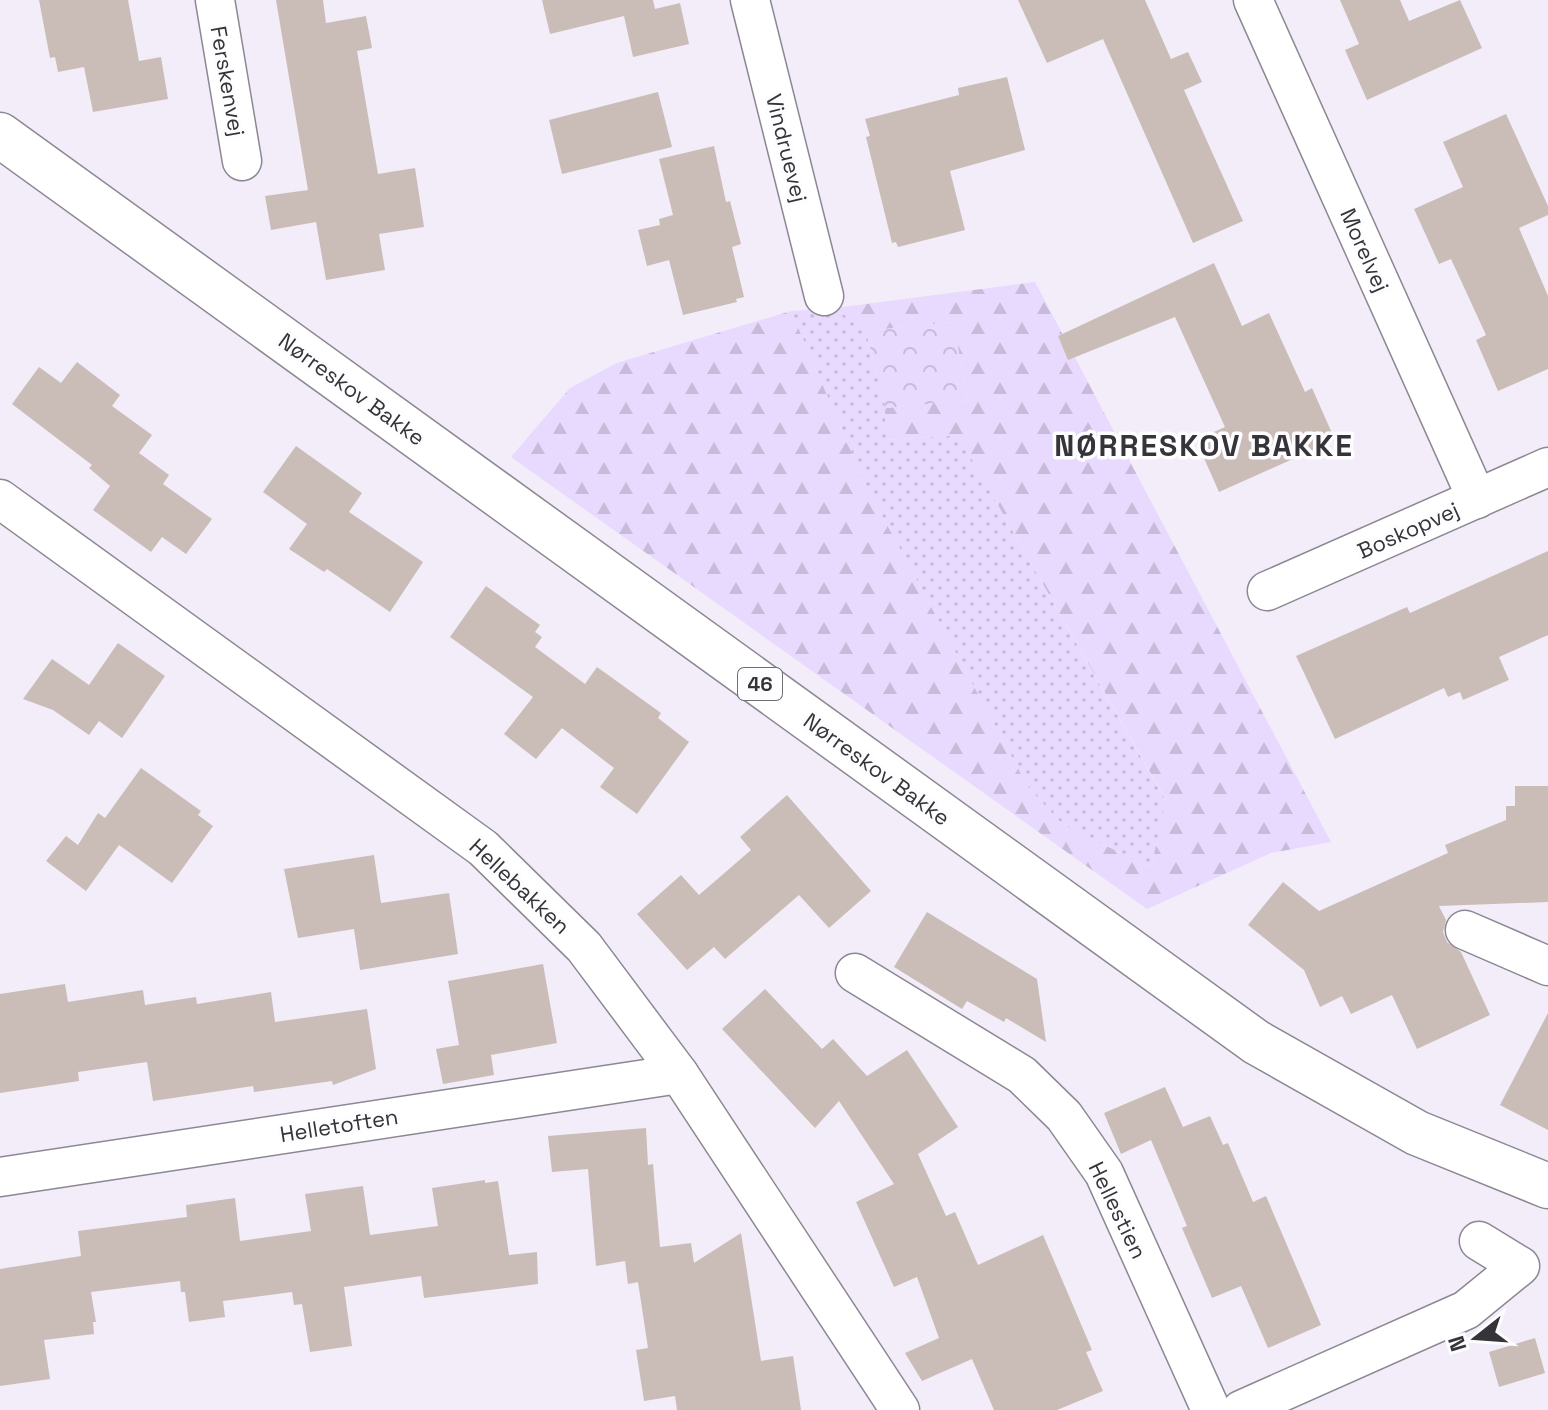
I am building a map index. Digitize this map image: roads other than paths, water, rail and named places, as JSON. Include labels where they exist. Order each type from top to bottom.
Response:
[{"type":"main road","name":"Nørreskov Bakke","points":[[0,135],[1256,1042],[1417,1133],[1548,1186]]},
{"type":"street","name":"Ferskenvej","points":[[215,0],[242,161]]},
{"type":"street","name":"Vindruevej","points":[[750,0],[824,296]]},
{"type":"street","name":"Morelvej","points":[[1253,0],[1477,499]]},
{"type":"street","name":"Boskopvej","points":[[1267,591],[1548,467]]},
{"type":"street","name":"Hellebakken","points":[[0,499],[483,848],[584,947],[679,1074],[900,1410]]},
{"type":"street","points":[[1465,930],[1548,966]]},
{"type":"street","name":"Hellestien","points":[[855,973],[1022,1075],[1064,1116],[1104,1173],[1211,1410]]},
{"type":"street","name":"Helletoften","points":[[0,1177],[679,1074]]},
{"type":"street","points":[[1241,1410],[1466,1310],[1520,1266],[1479,1241]]},
{"type":"district","name":"NØRRESKOV BAKKE","points":[[1204,445]]}]
